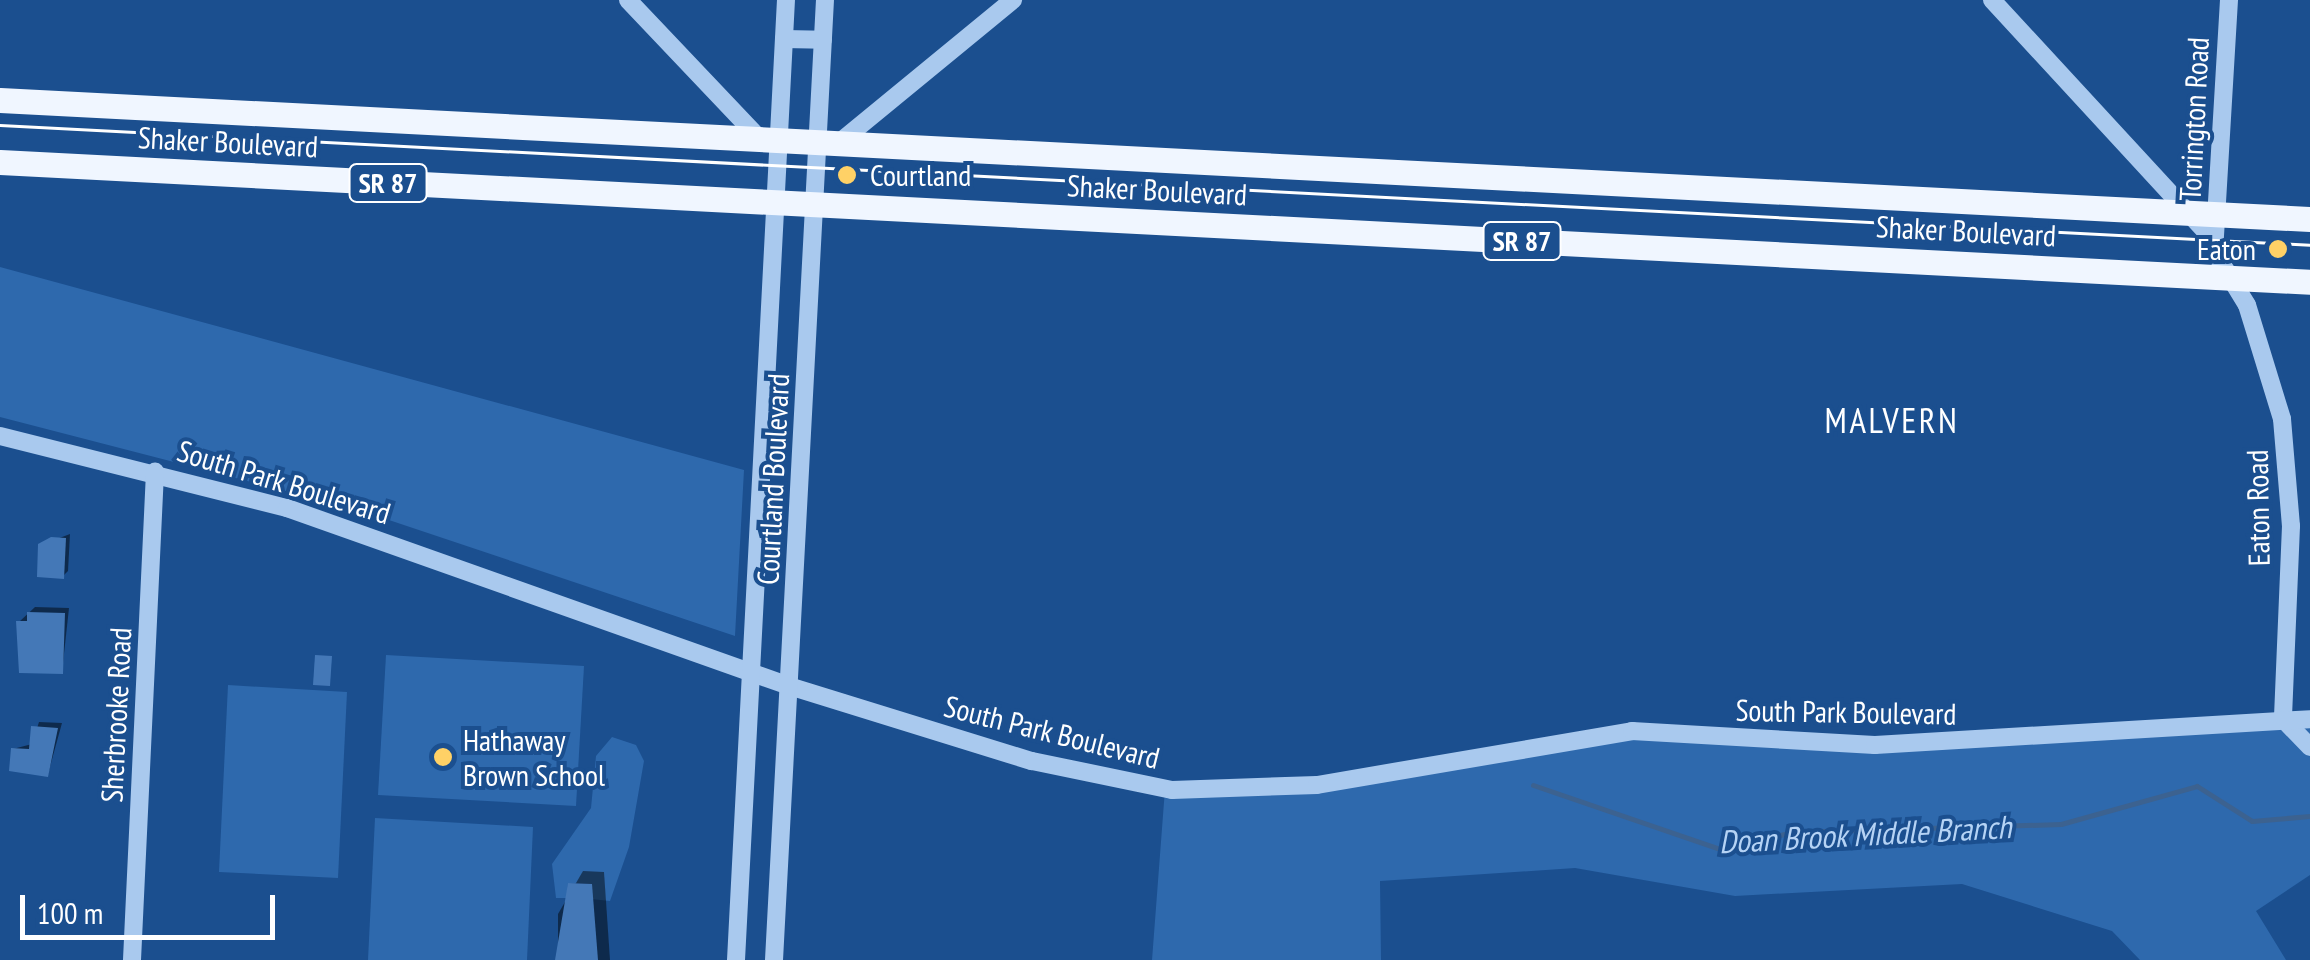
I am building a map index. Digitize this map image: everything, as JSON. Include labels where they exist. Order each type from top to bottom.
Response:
[{"type":"main road","name":"Shaker Boulevard","points":[[0,100],[2310,219]]},
{"type":"main road","name":"Shaker Boulevard","points":[[0,162],[2310,282]]},
{"type":"street","points":[[628,0],[769,139]]},
{"type":"street","name":"Courtland Boulevard","points":[[736,960],[776,203],[769,139],[786,0]]},
{"type":"street","name":"Courtland Boulevard","points":[[774,960],[815,205],[828,141],[825,0]]},
{"type":"street","points":[[828,141],[1012,0]]},
{"type":"street","name":"Eaton Road","points":[[1992,0],[2214,241],[2229,278],[2247,305],[2282,418],[2290,502],[2284,719]]},
{"type":"street","name":"Torrington Road","points":[[2214,241],[2228,0]]},
{"type":"street","points":[[784,38],[823,40]]},
{"type":"street","name":"South Park Boulevard","points":[[0,436],[155,472],[464,566],[789,686],[1090,776],[1244,792],[1632,730],[1876,745],[2310,719]]},
{"type":"street","name":"Sherbrooke Road","points":[[132,960],[155,472]]},
{"type":"street","points":[[2290,502],[2310,504]]},
{"type":"street","points":[[2284,719],[2310,746]]},
{"type":"shaded area","points":[[0,267],[744,470],[735,636],[359,510],[0,417]]},
{"type":"shaded area","points":[[386,655],[584,666],[576,806],[378,795]]},
{"type":"shaded area","points":[[228,685],[347,692],[338,878],[219,872]]},
{"type":"shaded area","points":[[2310,719],[2310,875],[2256,911],[2286,960],[2140,960],[2112,931],[1962,884],[1735,896],[1575,868],[1380,881],[1381,960],[1152,960],[1165,789],[1244,792],[1557,737],[1773,741]]},
{"type":"shaded area","points":[[612,737],[636,745],[644,761],[629,847],[610,901],[591,899],[591,884],[568,883],[567,898],[556,898],[552,864],[591,808],[596,756]]},
{"type":"shaded area","points":[[375,818],[533,827],[527,960],[368,960]]},
{"type":"building","points":[[51,537],[66,538],[64,579],[37,577],[38,544]]},
{"type":"building","points":[[27,612],[65,613],[63,674],[19,673],[16,621],[27,621]]},
{"type":"building","points":[[315,655],[332,656],[330,686],[313,685]]},
{"type":"building","points":[[31,726],[58,728],[48,777],[9,771],[11,748],[29,749]]},
{"type":"building","points":[[568,883],[592,884],[598,960],[555,960]]},
{"type":"waterway","name":"Doan Brook Middle Branch","points":[[1533,785],[1720,849],[1793,832],[2061,824],[2197,786],[2252,821],[2310,816]]},
{"type":"tram line","points":[[0,125],[2310,245]]},
{"type":"place","name":"Courtland","points":[[847,175]]},
{"type":"place","name":"Eaton","points":[[2278,249]]},
{"type":"place","name":"Hathaway Brown School","points":[[443,757]]},
{"type":"district","name":"MALVERN","points":[[1892,420]]}]
